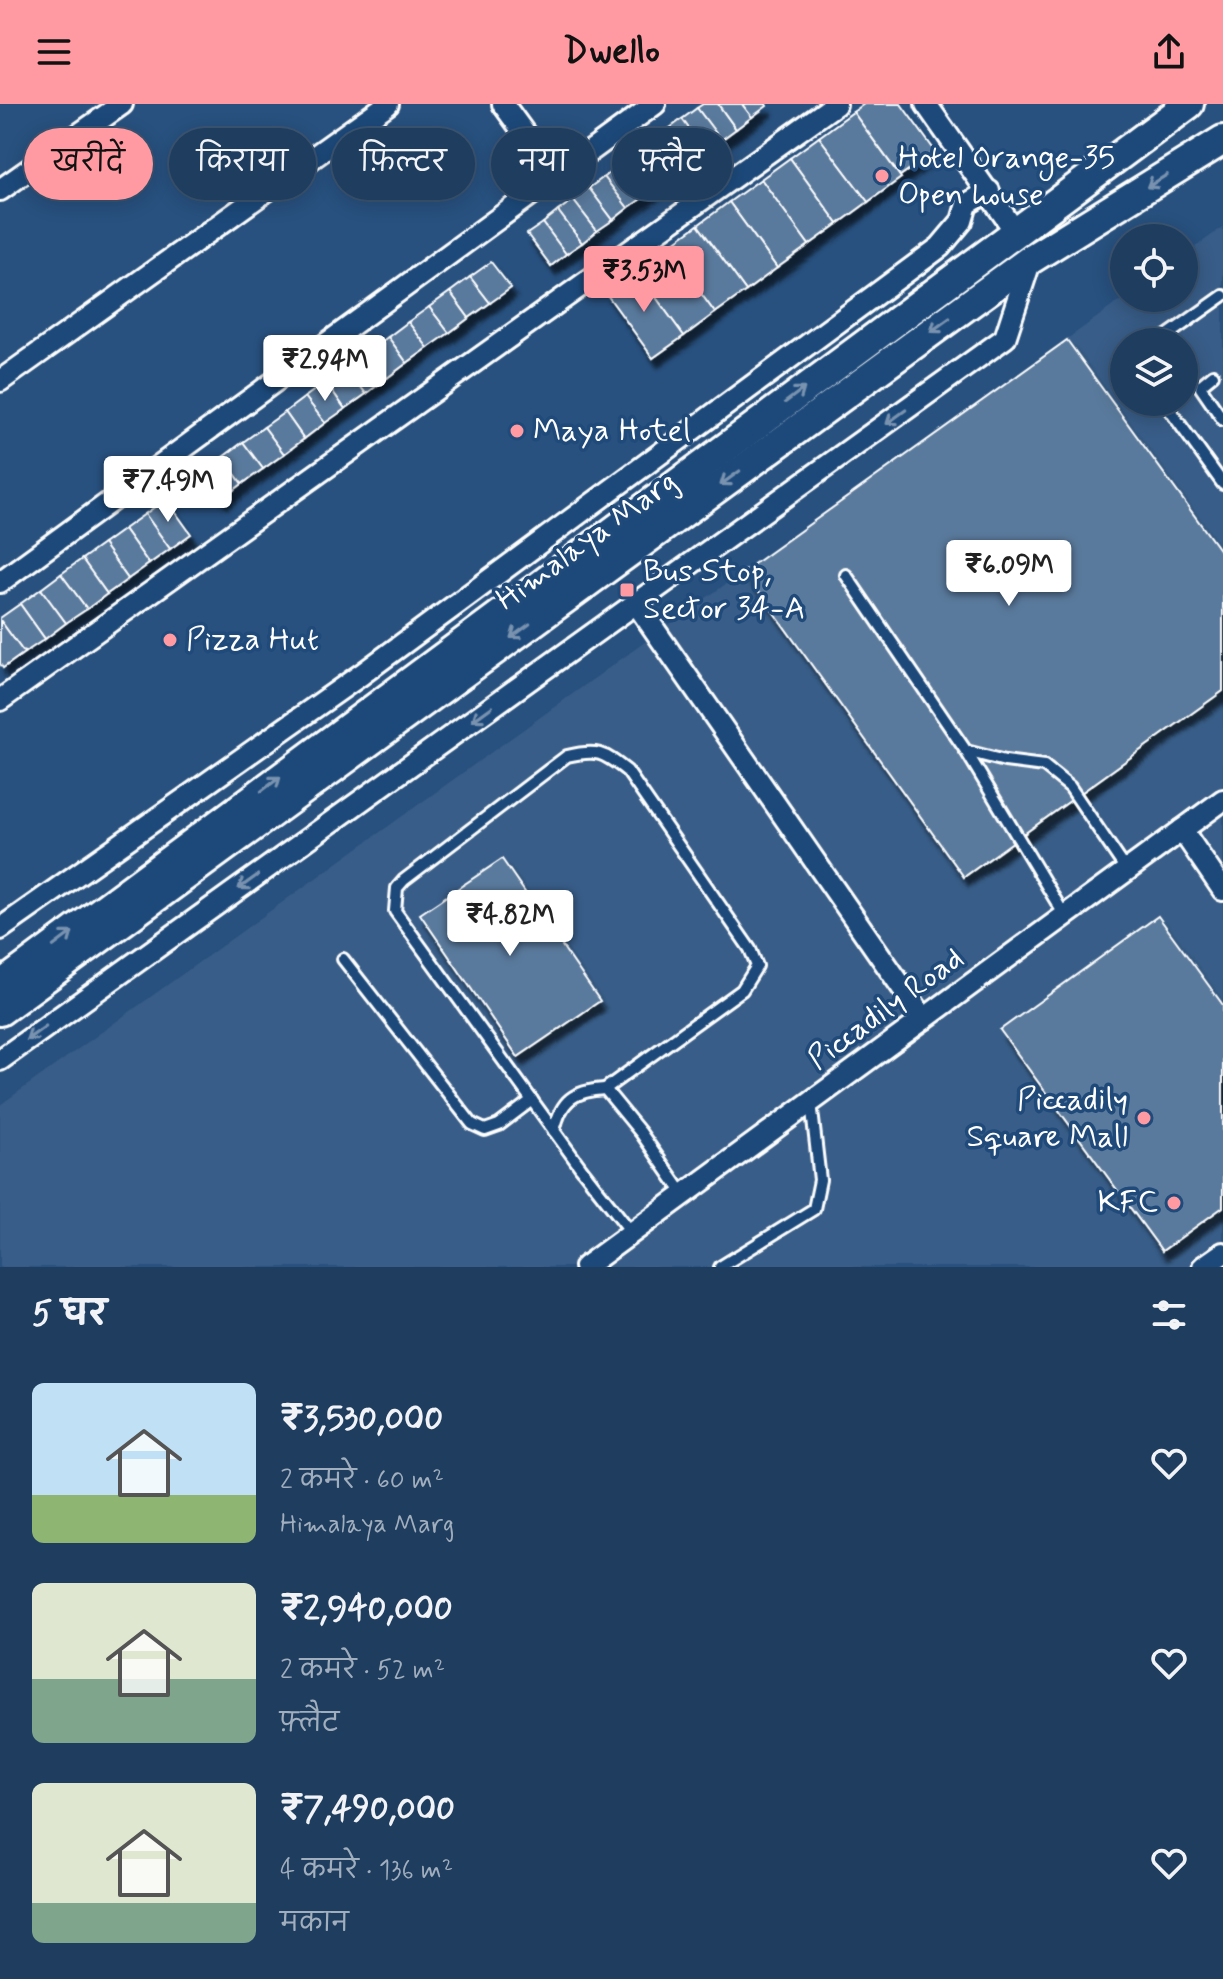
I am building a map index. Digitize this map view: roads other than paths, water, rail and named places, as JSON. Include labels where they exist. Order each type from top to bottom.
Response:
[{"type":"main road","name":"Himalaya Marg","points":[[0,986],[1187,105]]},
{"type":"main road","name":"Himalaya Marg","points":[[0,1011],[1031,259],[1219,145]]},
{"type":"street","points":[[0,190],[122,104]]},
{"type":"street","points":[[0,381],[388,104]]},
{"type":"street","points":[[503,104],[520,128]]},
{"type":"street","points":[[596,148],[655,104]]},
{"type":"street","points":[[0,700],[836,104]]},
{"type":"street","points":[[926,104],[1015,231]]},
{"type":"street","points":[[0,929],[362,674],[940,247],[962,221],[967,204],[989,191]]},
{"type":"street","points":[[0,582],[524,200]]},
{"type":"street","points":[[0,1060],[1005,338],[1031,259]]},
{"type":"street","points":[[636,603],[924,1019]]},
{"type":"street","name":"Piccadily Road","points":[[585,1267],[1223,800]]},
{"type":"street","points":[[1182,830],[1223,890]]},
{"type":"street","points":[[1203,1267],[1223,1253]]},
{"type":"lane","points":[[1178,328],[1223,296]]},
{"type":"lane","points":[[1213,375],[1201,388],[1223,420]]},
{"type":"lane","points":[[1174,416],[1223,484]]},
{"type":"lane","points":[[846,575],[966,751],[1065,916]]},
{"type":"lane","points":[[554,1131],[559,1109],[572,1098],[589,1090],[605,1089],[742,990],[757,966],[750,949],[627,771],[605,753],[586,751],[567,756],[404,880],[397,888],[395,911],[554,1131],[632,1233]]},
{"type":"lane","points":[[966,751],[1005,761],[1044,766],[1070,787],[1127,871]]},
{"type":"lane","points":[[343,959],[472,1124],[485,1130],[499,1125],[532,1100]]},
{"type":"lane","points":[[605,1089],[641,1133],[684,1195]]},
{"type":"lane","points":[[720,1267],[814,1209],[820,1180],[811,1102]]},
{"type":"place","name":"Hotel Orange-35 Open house","points":[[882,176]]},
{"type":"place","name":"Maya Hotel","points":[[517,431]]},
{"type":"place","name":"Bus Stop, Sector 34-A","points":[[627,590]]},
{"type":"place","name":"Pizza Hut","points":[[170,640]]},
{"type":"place","name":"Piccadily Square Mall","points":[[1144,1118]]},
{"type":"place","name":"KFC","points":[[1174,1203]]}]
